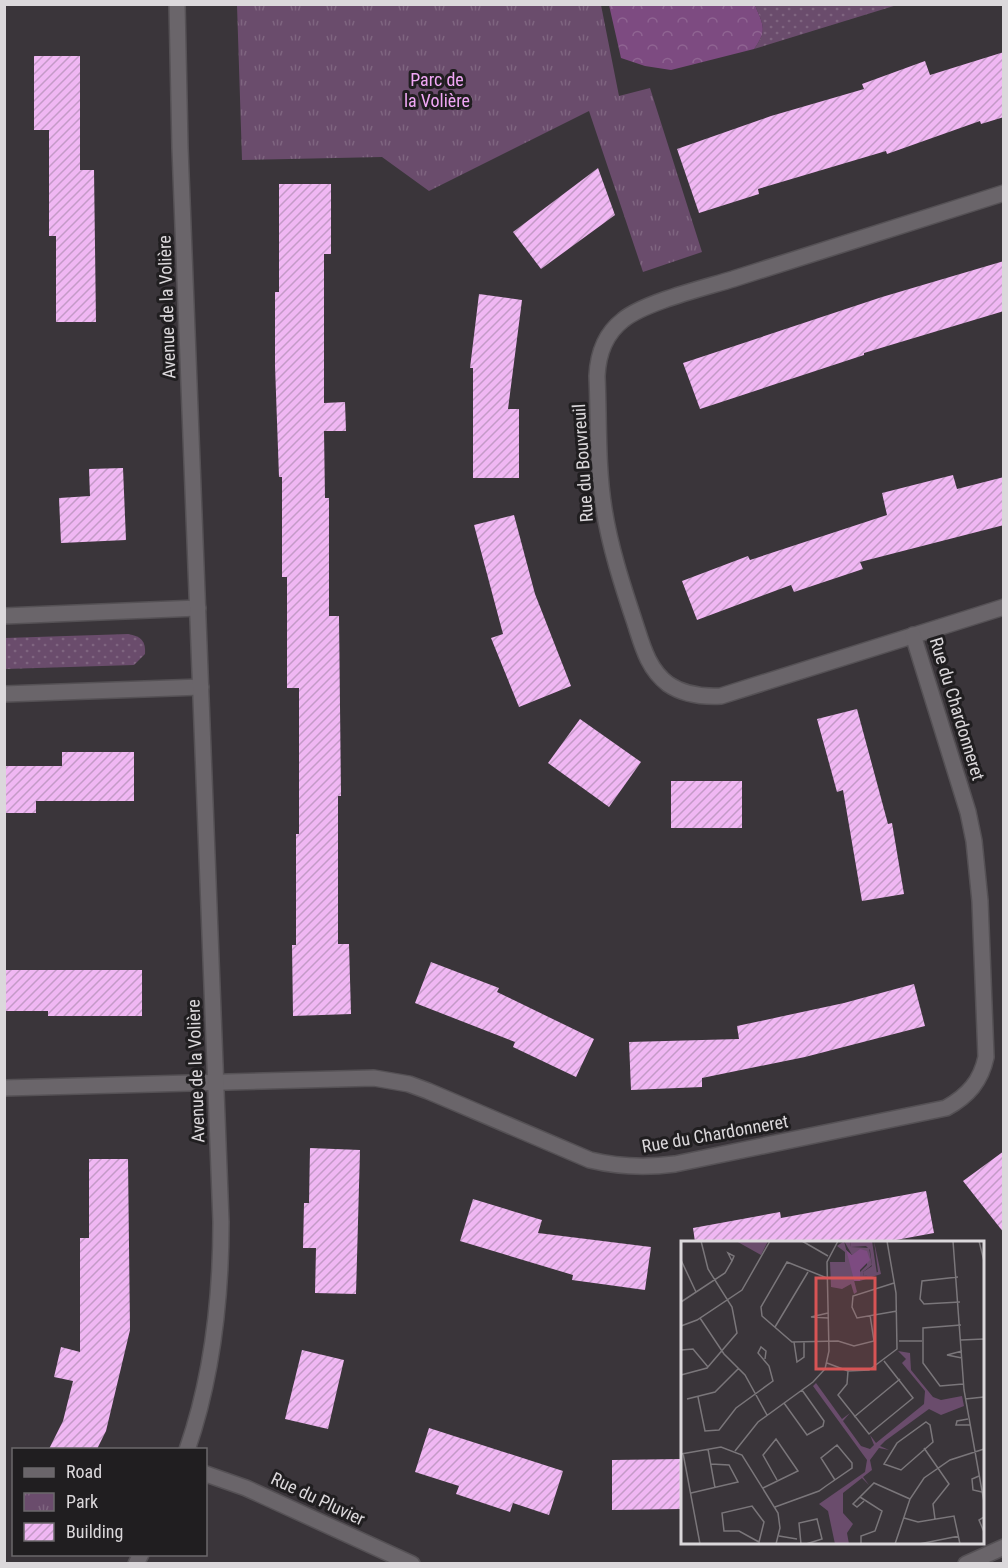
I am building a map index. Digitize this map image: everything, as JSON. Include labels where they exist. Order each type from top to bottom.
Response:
[{"type":"street","name":"Avenue de la Volière","points":[[177,4],[180,148],[221,1222],[219,1284],[207,1370],[187,1448]]},
{"type":"street","name":"Rue du Bouvreuil","points":[[1004,193],[633,312],[609,334],[603,344],[597,365],[602,479],[608,529],[630,608],[647,658],[652,668],[668,684],[678,690],[698,696],[721,696],[1004,607]]},
{"type":"street","points":[[4,616],[198,608]]},
{"type":"street","name":"Rue du Chardonneret","points":[[4,1088],[357,1078],[392,1080],[428,1091],[590,1160],[641,1167],[675,1164],[936,1110],[957,1102],[973,1087],[984,1068],[986,1057],[978,871],[974,841],[960,783],[913,635]]},
{"type":"street","points":[[4,694],[201,687]]},
{"type":"street","name":"Rue du Pluvier","points":[[207,1474],[246,1488],[412,1563]]},
{"type":"street","points":[[966,1563],[1004,1547]]},
{"type":"green space","name":"Parc de la Volière","points":[[237,5],[601,5],[619,96],[650,88],[702,252],[643,272],[589,111],[429,191],[382,157],[242,160]]},
{"type":"green space","points":[[609,5],[755,5],[763,32],[754,49],[671,70],[645,66],[621,58]]},
{"type":"green space","points":[[755,5],[897,5],[754,49],[763,32]]},
{"type":"green space","points":[[128,634],[139,638],[145,646],[145,654],[134,665],[5,669],[5,638]]},
{"type":"building","points":[[1004,52],[1004,117],[981,124],[980,121],[887,154],[886,151],[758,189],[759,194],[699,213],[677,149],[771,116],[864,89],[862,84],[925,61],[930,75]]},
{"type":"building","points":[[34,56],[80,56],[80,170],[94,170],[96,322],[56,322],[56,236],[49,236],[49,130],[34,130]]},
{"type":"building","points":[[598,168],[615,215],[541,269],[513,232]]},
{"type":"building","points":[[279,184],[331,184],[331,254],[324,254],[324,403],[345,402],[346,431],[324,431],[325,498],[329,498],[329,616],[339,616],[341,796],[338,796],[338,944],[349,944],[351,1014],[293,1016],[292,945],[296,945],[296,834],[299,834],[299,688],[287,688],[287,577],[282,577],[282,477],[279,477],[275,366],[275,292],[279,292]]},
{"type":"building","points":[[1004,261],[1004,311],[864,353],[864,355],[700,409],[683,363],[882,297]]},
{"type":"building","points":[[479,294],[522,300],[508,409],[519,409],[519,478],[473,478],[473,368],[470,368]]},
{"type":"building","points":[[123,468],[126,540],[61,543],[59,498],[90,496],[89,469]]},
{"type":"building","points":[[953,475],[957,489],[1004,477],[1004,525],[860,562],[863,569],[794,592],[791,585],[697,620],[682,581],[748,556],[750,560],[887,515],[882,493]]},
{"type":"building","points":[[514,515],[535,594],[571,686],[519,707],[491,638],[503,634],[474,525]]},
{"type":"building","points":[[857,709],[888,824],[892,823],[904,894],[862,901],[843,790],[837,792],[817,719]]},
{"type":"building","points":[[580,719],[641,762],[609,807],[548,763]]},
{"type":"building","points":[[62,752],[134,752],[134,801],[36,801],[36,813],[4,813],[4,766],[62,766]]},
{"type":"building","points":[[671,781],[742,781],[742,828],[671,828]]},
{"type":"building","points":[[431,962],[499,988],[497,992],[594,1039],[576,1077],[513,1047],[515,1042],[415,1003]]},
{"type":"building","points":[[4,970],[142,970],[142,1016],[48,1016],[48,1011],[4,1011]]},
{"type":"building","points":[[914,984],[925,1026],[805,1057],[702,1078],[702,1087],[631,1090],[629,1042],[739,1039],[737,1026],[844,1003]]},
{"type":"building","points":[[310,1148],[360,1150],[356,1294],[315,1293],[316,1248],[303,1248],[304,1203],[309,1203]]},
{"type":"building","points":[[1004,1151],[1004,1233],[963,1181]]},
{"type":"building","points":[[89,1159],[128,1159],[130,1330],[106,1431],[98,1448],[50,1448],[63,1421],[73,1381],[54,1377],[61,1347],[80,1352],[80,1238],[89,1238]]},
{"type":"building","points":[[926,1191],[934,1233],[890,1241],[695,1241],[693,1228],[780,1212],[781,1218]]},
{"type":"building","points":[[473,1199],[542,1220],[538,1233],[651,1247],[645,1290],[572,1280],[573,1275],[460,1241]]},
{"type":"building","points":[[302,1350],[344,1360],[328,1429],[285,1419]]},
{"type":"building","points":[[429,1428],[563,1471],[549,1515],[513,1503],[510,1512],[456,1494],[459,1486],[415,1472]]},
{"type":"building","points":[[681,1459],[681,1509],[612,1510],[612,1460]]}]
